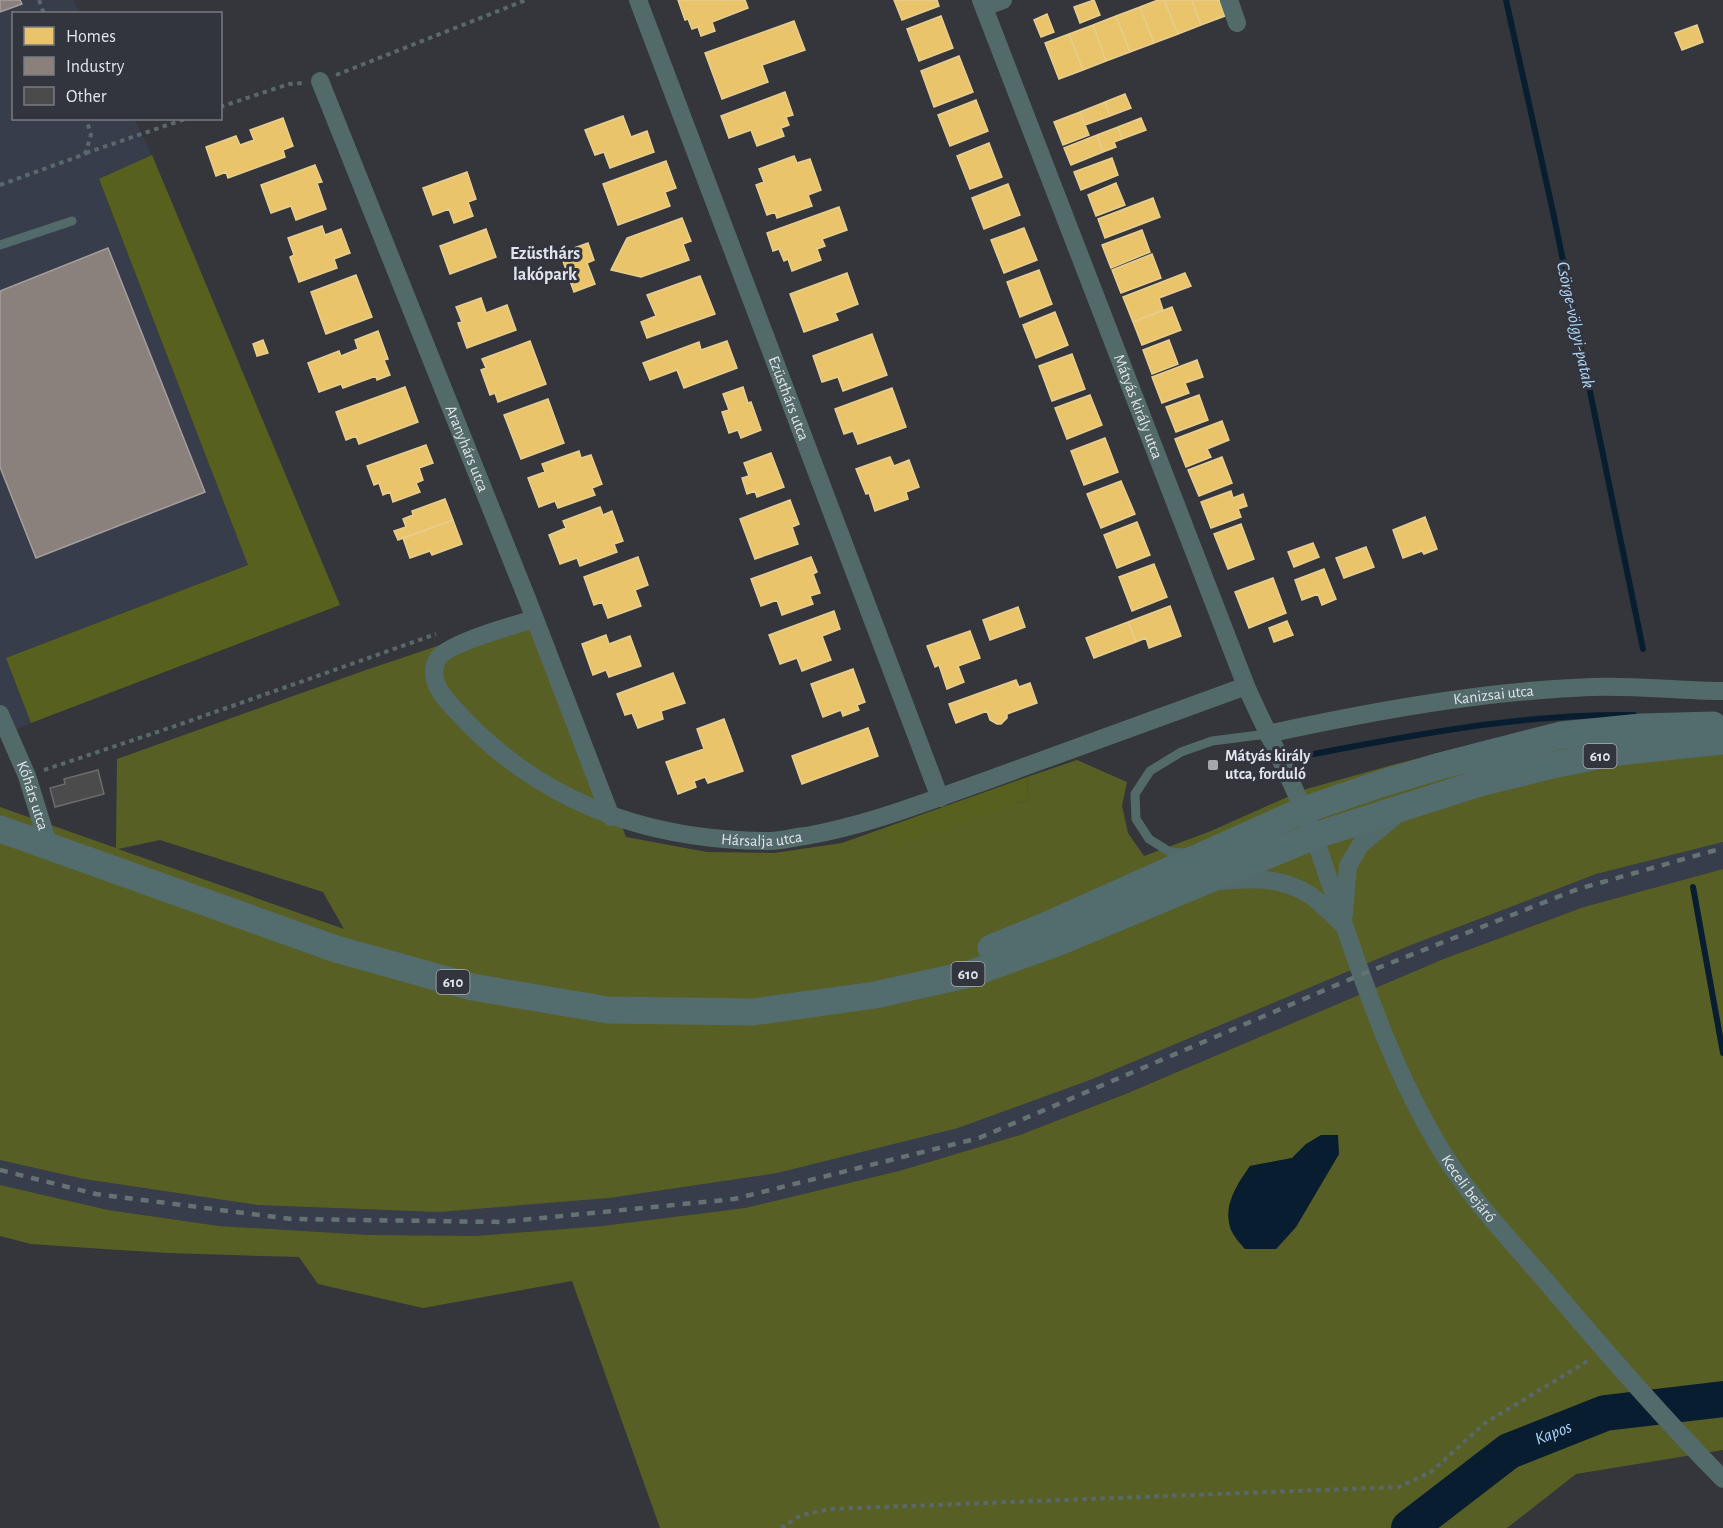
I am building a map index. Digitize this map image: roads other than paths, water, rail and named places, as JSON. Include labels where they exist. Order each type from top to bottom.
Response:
[{"type":"main road","name":"610","points":[[874,995],[1045,926],[1304,810],[1380,784],[1560,735],[1641,727],[1723,724]]},
{"type":"main road","name":"610","points":[[0,829],[336,949],[472,987],[608,1010],[753,1012],[874,995],[970,974],[1059,942],[1314,836],[1480,783],[1618,752],[1723,741]]},
{"type":"street","name":"Ezüsthárs utca","points":[[638,0],[940,798]]},
{"type":"street","points":[[983,4],[1003,0]]},
{"type":"street","points":[[1229,0],[1237,23]]},
{"type":"street","name":"Mátyás király utca","points":[[983,4],[1246,686],[1314,836]]},
{"type":"street","name":"Aranyhárs utca","points":[[320,81],[611,817]]},
{"type":"street","name":"Hársalja utca","points":[[534,619],[452,646],[437,658],[434,674],[439,692],[486,742],[551,790],[611,817],[708,839],[774,841],[840,830],[940,798],[1246,686]]},
{"type":"street","name":"Kanizsai utca","points":[[1267,734],[1366,713],[1481,696],[1592,687],[1723,691]]},
{"type":"street","name":"Kőhárs utca","points":[[0,714],[27,776],[49,847]]},
{"type":"street","points":[[1343,925],[1348,866],[1361,844],[1410,805]]},
{"type":"street","name":"Keceli bejáró","points":[[1314,836],[1360,975],[1390,1054],[1434,1139],[1477,1201],[1625,1375],[1723,1479]]},
{"type":"street","points":[[1203,883],[1255,878],[1287,884],[1310,895],[1343,925]]},
{"type":"lane","points":[[0,245],[72,221]]},
{"type":"lane","points":[[1206,855],[1170,852],[1149,839],[1136,819],[1135,794],[1149,771],[1181,752],[1212,741],[1267,734]]},
{"type":"waterway","name":"Csörge-völgyi-patak","points":[[1506,0],[1553,212],[1643,649]]},
{"type":"waterway","points":[[1308,755],[1470,727],[1552,718],[1634,715]]},
{"type":"waterway","name":"Csörge-völgyi-patak","points":[[1693,887],[1723,1053]]},
{"type":"waterway","name":"Kapos","points":[[1409,1528],[1509,1451],[1605,1413],[1723,1399]]},
{"type":"railway","points":[[0,1170],[96,1194],[291,1219],[501,1222],[734,1199],[979,1138],[1360,975],[1578,889],[1723,848]]},
{"type":"place","name":"Mátyás király utca, forduló","points":[[1213,765]]},
{"type":"district","name":"Ezüsthárs lakópark","points":[[545,264]]}]
